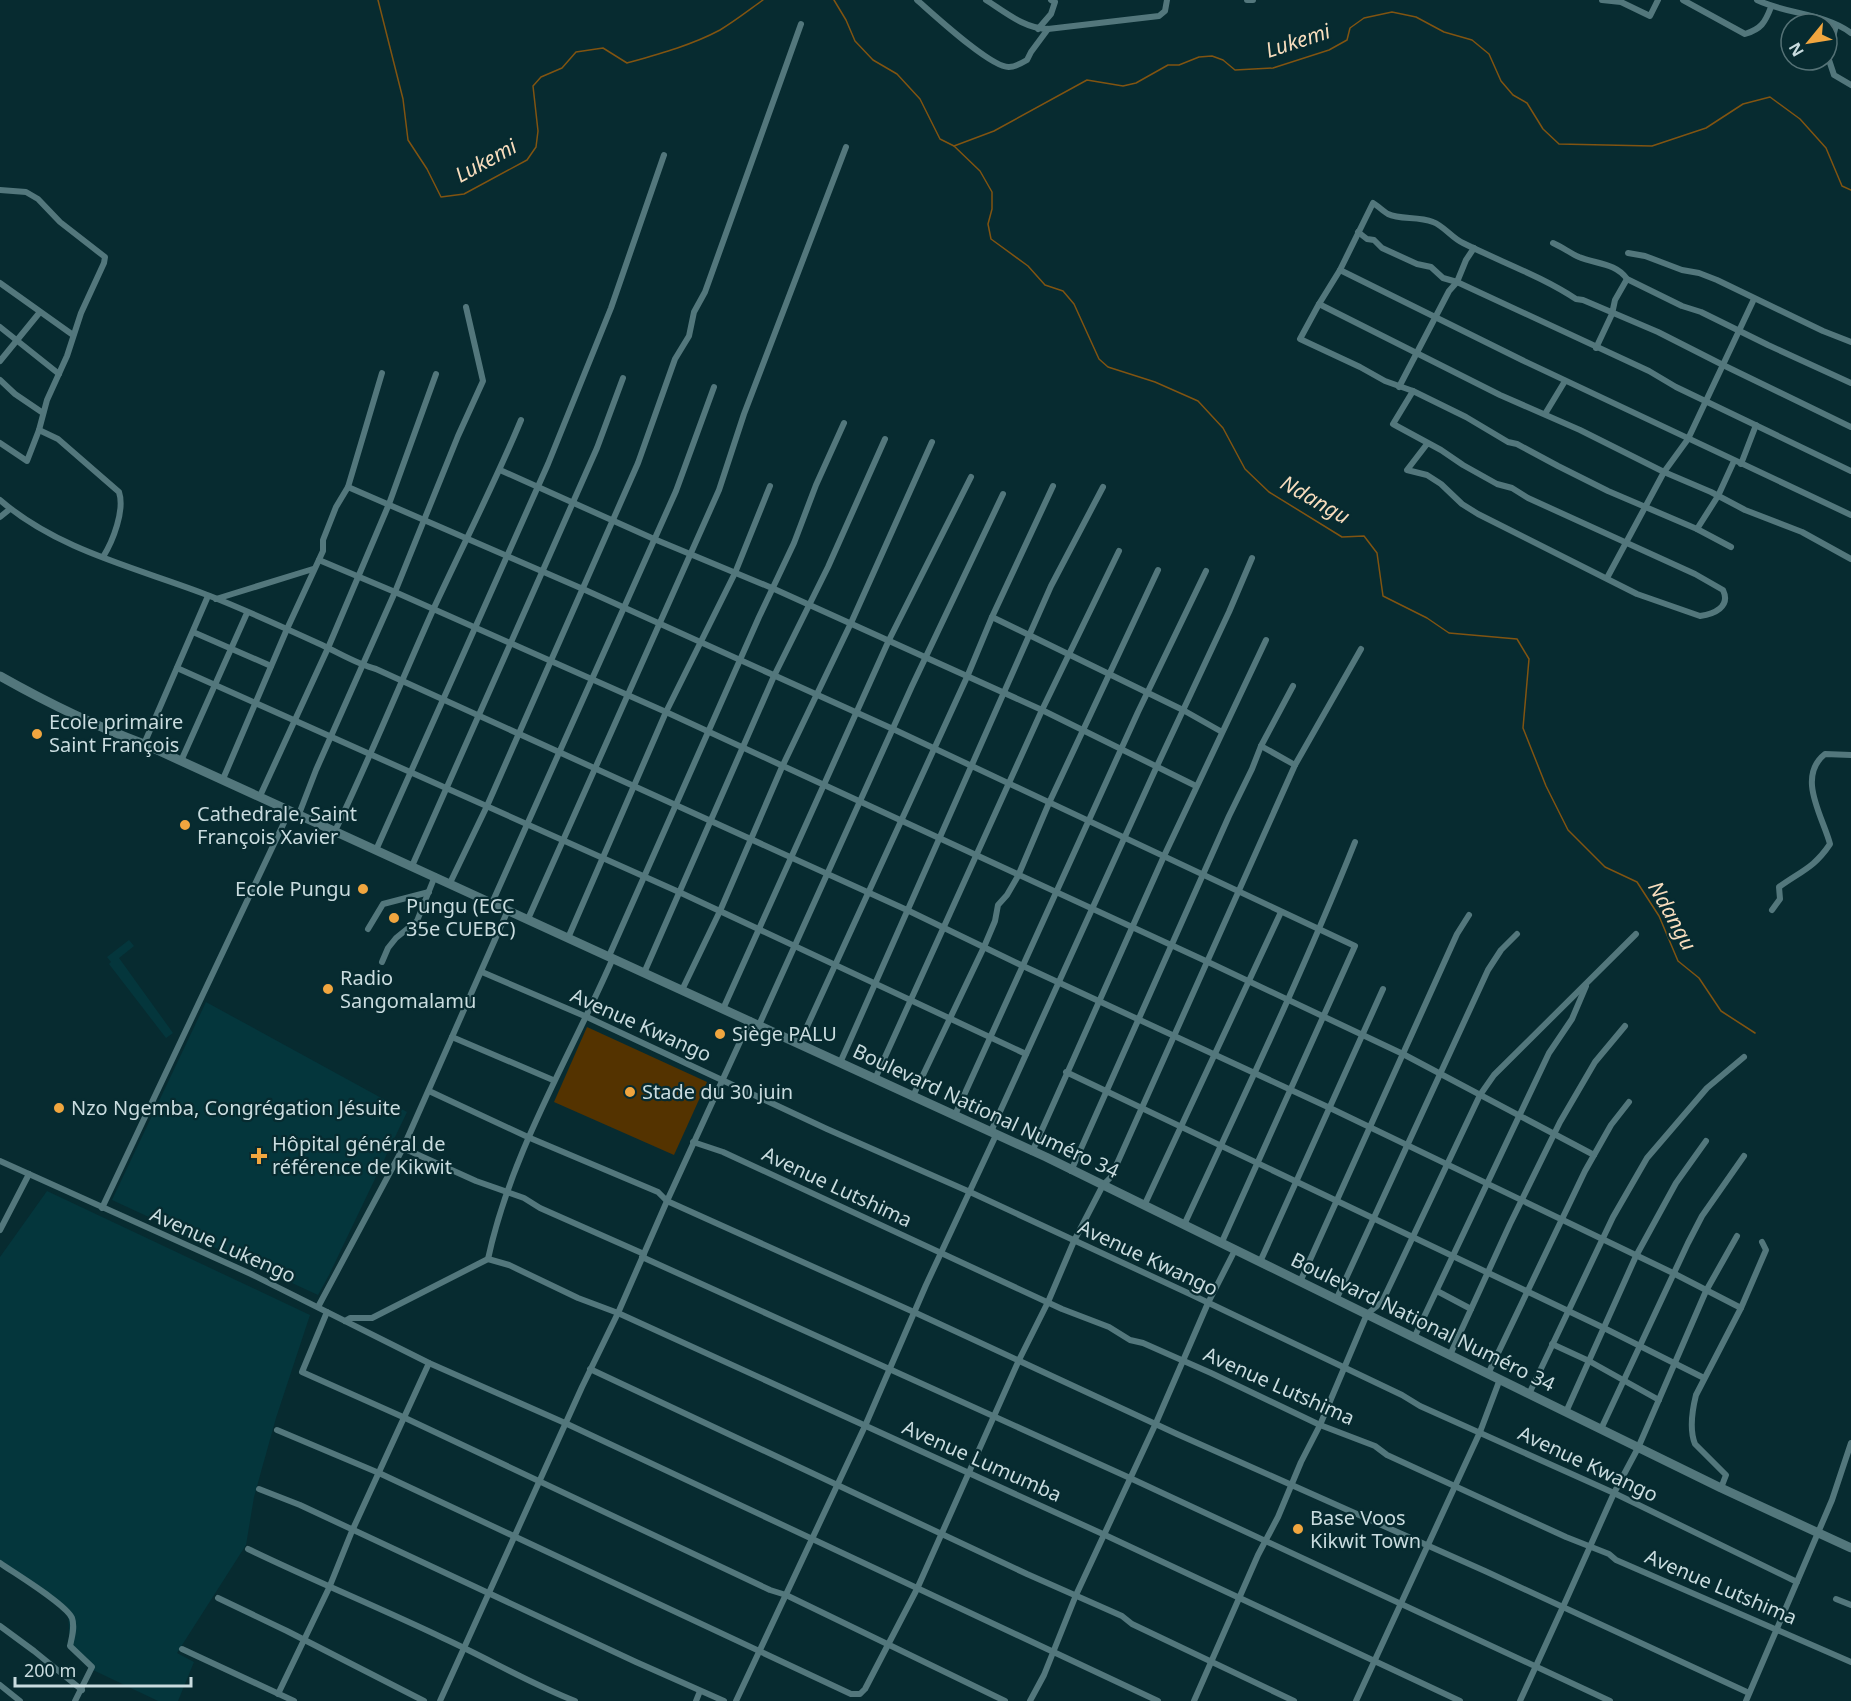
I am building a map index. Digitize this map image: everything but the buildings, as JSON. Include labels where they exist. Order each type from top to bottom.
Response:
[{"type":"main road","name":"Boulevard National Numéro 34","points":[[0,676],[122,736],[181,760],[750,1020],[1103,1185],[1638,1448],[1851,1548]]},
{"type":"street","points":[[917,0],[986,58],[1002,66],[1011,67],[1027,60],[1048,29]]},
{"type":"street","points":[[986,0],[1026,24],[1038,29],[1048,29],[1159,16],[1165,12],[1167,0]]},
{"type":"street","points":[[1038,29],[1051,14],[1055,2],[1051,0]]},
{"type":"street","points":[[1247,0],[1253,0]]},
{"type":"street","points":[[1602,0],[1621,2],[1650,16],[1658,0]]},
{"type":"street","points":[[1683,0],[1745,34],[1758,30],[1765,23],[1771,7]]},
{"type":"street","points":[[1757,0],[1789,12]]},
{"type":"street","points":[[450,883],[487,806],[638,464],[675,359],[689,336],[694,312],[705,292],[801,24]]},
{"type":"street","points":[[1833,72],[1834,75],[1851,85]]},
{"type":"street","points":[[528,919],[719,490],[744,414],[846,147]]},
{"type":"street","points":[[376,850],[537,488],[611,308],[664,154]]},
{"type":"street","points":[[0,190],[26,192],[38,199],[60,222],[105,257],[81,313],[27,461],[0,443]]},
{"type":"street","points":[[1731,547],[1697,529],[1608,491],[1518,444],[1508,442],[1466,417],[1300,339],[1318,304],[1340,270],[1373,203],[1387,214],[1437,223],[1452,236],[1576,299],[1591,303],[1658,332],[1851,427]]},
{"type":"street","points":[[1358,232],[1367,240],[1374,240],[1382,248],[1417,264],[1431,267],[1443,278],[1457,282],[1851,471]]},
{"type":"street","points":[[1553,243],[1579,257],[1612,267],[1627,279],[1682,306],[1701,312],[1739,332],[1851,383]]},
{"type":"street","points":[[1399,387],[1415,353],[1449,291],[1457,282],[1474,248]]},
{"type":"street","points":[[1628,253],[1699,273],[1851,342]]},
{"type":"street","points":[[1340,270],[1565,381],[1851,515]]},
{"type":"street","points":[[1596,348],[1612,314],[1615,300],[1627,279]]},
{"type":"street","points":[[0,284],[74,335]]},
{"type":"street","points":[[1607,578],[1664,472],[1688,439],[1754,298]]},
{"type":"street","points":[[1318,304],[1664,472],[1745,510],[1803,532],[1851,559]]},
{"type":"street","points":[[102,1208],[295,812],[395,592],[458,436],[483,381],[466,307]]},
{"type":"street","points":[[0,362],[40,312]]},
{"type":"street","points":[[0,327],[59,375]]},
{"type":"street","points":[[223,779],[323,551],[322,540],[336,507],[348,487],[382,373]]},
{"type":"street","points":[[260,796],[328,648],[389,504],[436,374]]},
{"type":"street","points":[[412,866],[597,448],[622,378]]},
{"type":"street","points":[[0,380],[15,394],[44,413]]},
{"type":"street","points":[[1545,414],[1565,381]]},
{"type":"street","points":[[492,903],[654,539],[695,442],[714,387]]},
{"type":"street","points":[[1413,391],[1393,424],[1442,450],[1497,484],[1512,488],[1528,498],[1613,535],[1719,587],[1725,594],[1722,608],[1700,616],[1637,594],[1478,514],[1462,504],[1441,484],[1427,476],[1407,470],[1427,444]]},
{"type":"street","points":[[335,831],[521,420]]},
{"type":"street","points":[[345,1321],[350,1318],[372,1318],[488,1258],[505,1192],[553,1080],[587,1017],[644,876],[794,543],[816,485],[844,423]]},
{"type":"street","points":[[1741,464],[1756,425]]},
{"type":"street","points":[[39,430],[58,439],[119,492],[120,506],[115,535],[104,557]]},
{"type":"street","points":[[644,973],[774,676],[828,567],[885,439]]},
{"type":"street","points":[[682,990],[720,911],[782,766],[851,623],[932,442]]},
{"type":"street","points":[[1697,529],[1718,496],[1734,461]]},
{"type":"street","points":[[500,470],[889,640],[1042,710],[1196,786]]},
{"type":"street","points":[[723,1009],[889,640],[971,477]]},
{"type":"street","points":[[568,938],[666,712],[735,573],[770,486]]},
{"type":"street","points":[[799,1044],[1053,486]]},
{"type":"street","points":[[348,487],[583,589],[893,729],[1355,946],[1221,1244]]},
{"type":"street","points":[[840,1063],[1064,559],[1103,488]]},
{"type":"street","points":[[759,1025],[926,657],[1003,494]]},
{"type":"street","points":[[0,500],[26,521],[67,543],[216,599],[287,629],[362,665],[376,669],[751,838],[1408,1145],[1741,1308]]},
{"type":"street","points":[[0,517],[10,509]]},
{"type":"street","points":[[875,1079],[1042,710],[1119,551]]},
{"type":"street","points":[[736,1701],[865,1426],[916,1313],[926,1285],[970,1192],[994,1134],[993,1127],[1252,558]]},
{"type":"street","points":[[319,560],[666,712],[1208,963],[1403,1054],[1594,1155]]},
{"type":"street","points":[[216,599],[314,569]]},
{"type":"street","points":[[914,1096],[984,947],[995,921],[998,905],[1018,876],[1049,802],[1158,570]]},
{"type":"street","points":[[955,1116],[1147,692],[1206,571]]},
{"type":"street","points":[[144,744],[208,596]]},
{"type":"street","points":[[181,760],[247,613]]},
{"type":"street","points":[[992,617],[1029,637],[1147,692],[1222,732]]},
{"type":"street","points":[[193,632],[271,666]]},
{"type":"street","points":[[1032,1152],[1164,856],[1266,640]]},
{"type":"street","points":[[277,1430],[379,1473],[851,1694],[860,1694],[889,1645],[917,1589],[1018,1360],[1048,1302],[1074,1241],[1103,1185],[1111,1177],[1295,765],[1361,649]]},
{"type":"street","points":[[177,668],[680,892],[1026,1054]]},
{"type":"street","points":[[1071,1170],[1261,746],[1293,686]]},
{"type":"street","points":[[1261,746],[1295,765]]},
{"type":"street","points":[[1772,910],[1780,899],[1779,887],[1800,872],[1810,868],[1830,844],[1813,794],[1812,780],[1815,765],[1825,754],[1851,755]]},
{"type":"street","points":[[1184,1225],[1288,1002],[1355,842]]},
{"type":"street","points":[[382,962],[388,948],[396,938],[417,921],[435,876]]},
{"type":"street","points":[[368,929],[384,904],[429,892]]},
{"type":"street","points":[[318,1307],[403,1148],[508,910]]},
{"type":"street","points":[[1144,1206],[1281,912]]},
{"type":"street","points":[[1300,1282],[1457,934],[1469,915]]},
{"type":"street","points":[[1336,1300],[1488,970],[1501,950],[1517,934]]},
{"type":"street","points":[[1194,1701],[1320,1425],[1329,1399],[1345,1368],[1367,1314],[1382,1302],[1480,1095],[1494,1075],[1636,934]]},
{"type":"street","name":"Avenue Kwango","points":[[482,972],[587,1017],[970,1192],[1345,1368],[1420,1406],[1614,1493],[1797,1582]]},
{"type":"street","points":[[1414,1338],[1519,1115],[1550,1053],[1579,1005],[1587,983]]},
{"type":"street","points":[[1260,1262],[1383,989]]},
{"type":"street","points":[[440,1701],[750,1020]]},
{"type":"street","points":[[1450,1355],[1554,1135],[1586,1077],[1625,1026]]},
{"type":"street","points":[[452,1037],[553,1080]]},
{"type":"street","points":[[1529,1394],[1602,1239],[1647,1158],[1707,1088],[1744,1057]]},
{"type":"street","points":[[1066,1072],[1488,1272],[1704,1378]]},
{"type":"street","points":[[429,1091],[530,1138],[658,1192],[667,1201],[1749,1693]]},
{"type":"street","points":[[1488,1374],[1594,1155],[1611,1125],[1629,1102]]},
{"type":"street","points":[[1566,1412],[1636,1256],[1676,1183],[1706,1141]]},
{"type":"street","name":"Avenue Lutshima","points":[[693,1142],[723,1152],[1320,1425],[1375,1446],[1386,1455],[1590,1548],[1609,1554],[1616,1560],[1851,1662]]},
{"type":"street","points":[[403,1148],[524,1198],[540,1208],[1610,1701]]},
{"type":"street","points":[[1601,1430],[1625,1382],[1673,1273],[1702,1216],[1744,1156]]},
{"type":"street","name":"Avenue Lukengo","points":[[0,1161],[234,1266],[429,1363],[565,1424],[1158,1701]]},
{"type":"street","points":[[0,1230],[29,1174]]},
{"type":"street","points":[[1520,1701],[1614,1493],[1638,1448],[1706,1291],[1737,1236]]},
{"type":"street","points":[[1721,1488],[1726,1475],[1701,1452],[1693,1439],[1692,1409],[1696,1395],[1741,1308],[1766,1250],[1762,1242]]},
{"type":"street","points":[[1030,1701],[1044,1675],[1076,1595],[1156,1423],[1208,1303],[1235,1250]]},
{"type":"street","name":"Avenue Lumumba","points":[[488,1258],[618,1313],[1105,1535],[1460,1701]]},
{"type":"street","points":[[1437,1291],[1471,1309]]},
{"type":"street","points":[[327,1312],[302,1372],[403,1417],[770,1590],[786,1595],[1005,1701]]},
{"type":"street","points":[[1552,1344],[1589,1361],[1659,1400]]},
{"type":"street","points":[[278,1694],[329,1588],[352,1530],[429,1363]]},
{"type":"street","points":[[590,1369],[1076,1595],[1294,1701]]},
{"type":"street","points":[[1356,1701],[1480,1432],[1500,1379]]},
{"type":"street","points":[[1746,1701],[1832,1500],[1851,1443]]},
{"type":"street","points":[[260,1489],[311,1510],[724,1701]]},
{"type":"street","points":[[248,1550],[575,1701]]},
{"type":"street","points":[[0,1563],[53,1600],[71,1617],[73,1630],[70,1646],[92,1667],[75,1701]]},
{"type":"street","points":[[218,1599],[424,1701]]},
{"type":"street","points":[[1836,1599],[1851,1605]]},
{"type":"street","points":[[0,1626],[82,1690]]},
{"type":"street","points":[[182,1649],[294,1701]]},
{"type":"street","points":[[0,1685],[20,1701]]},
{"type":"street","points":[[696,1701],[700,1691]]},
{"type":"shaded area","points":[[129,940],[134,946],[119,958],[173,1033],[166,1038],[109,964],[111,962],[107,957]]},
{"type":"shaded area","name":"Hôpital général de référence de Kikwit","points":[[206,1002],[407,1112],[318,1295],[112,1200]]},
{"type":"shaded area","name":"Stade du 30 juin","points":[[587,1027],[707,1082],[674,1155],[554,1102]]},
{"type":"shaded area","points":[[47,1191],[310,1315],[276,1418],[254,1497],[246,1545],[177,1653],[194,1662],[178,1701],[158,1701],[93,1670],[70,1646],[68,1613],[0,1564],[0,1257]]},
{"type":"waterway","name":"Lukemi","points":[[378,0],[403,99],[408,140],[427,169],[441,197],[464,194],[527,160],[536,147],[538,131],[533,86],[541,77],[562,68],[576,52],[603,48],[627,63],[675,49],[720,30],[763,0]]},
{"type":"waterway","name":"Ndangu","points":[[834,0],[855,41],[873,60],[897,74],[920,99],[940,139],[954,146],[980,171],[992,192],[992,209],[988,224],[991,239],[1028,266],[1045,285],[1063,291],[1074,304],[1099,359],[1108,367],[1155,382],[1198,401],[1223,428],[1245,469],[1269,492],[1342,537],[1364,536],[1377,553],[1383,596],[1427,618],[1449,633],[1517,639],[1529,659],[1523,728],[1546,786],[1568,830],[1605,867],[1637,882],[1659,916],[1678,961],[1699,978],[1721,1011],[1755,1033]]},
{"type":"waterway","name":"Lukemi","points":[[954,146],[994,131],[1087,80],[1123,86],[1136,83],[1168,65],[1179,65],[1199,57],[1212,56],[1223,60],[1235,70],[1273,68],[1329,50],[1347,40],[1350,28],[1364,18],[1392,12],[1416,17],[1444,32],[1472,40],[1489,54],[1501,81],[1513,95],[1527,103],[1543,129],[1559,144],[1652,146],[1706,128],[1743,104],[1770,97],[1800,119],[1826,148],[1842,186],[1851,190]]},
{"type":"place","name":"Ecole primaire Saint François","points":[[37,734]]},
{"type":"place","name":"Cathedrale, Saint François Xavier","points":[[185,825]]},
{"type":"place","name":"Ecole Pungu","points":[[363,889]]},
{"type":"place","name":"Pungu (ECC 35e CUEBC)","points":[[394,918]]},
{"type":"place","name":"Radio Sangomalamu","points":[[328,989]]},
{"type":"place","name":"Siège PALU","points":[[720,1034]]},
{"type":"place","name":"Stade du 30 juin","points":[[630,1092]]},
{"type":"place","name":"Nzo Ngemba, Congrégation Jésuite","points":[[59,1108]]},
{"type":"place","name":"Hôpital général de référence de Kikwit","points":[[259,1156]]},
{"type":"place","name":"Base Voos Kikwit Town","points":[[1298,1529]]}]
